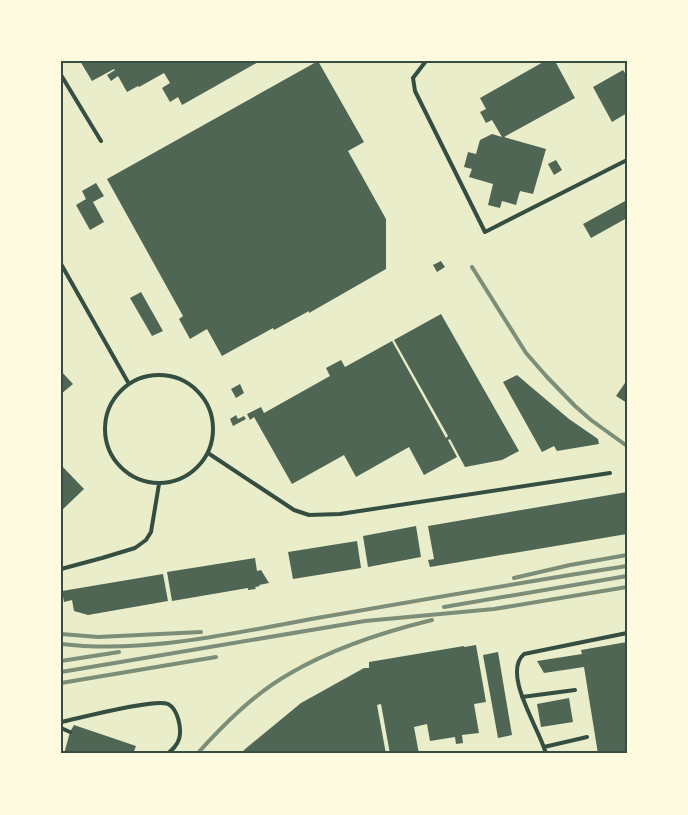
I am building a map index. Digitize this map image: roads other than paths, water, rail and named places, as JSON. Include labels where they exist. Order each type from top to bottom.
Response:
[{"type":"lane","points":[[426,61],[413,78],[415,91],[485,232],[627,160]]},
{"type":"lane","points":[[61,75],[101,141]]},
{"type":"lane","points":[[61,264],[128,384]]},
{"type":"lane","points":[[160,374],[176,378],[195,388],[207,402],[214,424],[212,444],[203,462],[190,474],[175,482],[159,484],[140,481],[122,470],[110,456],[104,436],[106,415],[113,400],[128,384],[145,376],[160,374]]},
{"type":"lane","points":[[208,453],[294,510],[309,515],[340,514],[610,473]]},
{"type":"lane","points":[[61,569],[136,548],[146,540],[152,532],[159,484]]},
{"type":"lane","points":[[546,754],[522,697],[516,672],[519,659],[524,654],[627,633]]},
{"type":"lane","points":[[522,697],[575,690]]},
{"type":"lane","points":[[61,722],[145,704],[167,704],[173,708],[177,716],[180,737],[174,748],[167,754]]},
{"type":"lane","points":[[61,728],[70,732]]},
{"type":"lane","points":[[544,747],[587,738]]},
{"type":"railway","points":[[472,267],[526,353],[575,406],[627,446]]},
{"type":"railway","points":[[514,578],[570,565],[627,555]]},
{"type":"railway","points":[[61,644],[125,646],[190,640],[627,566]]},
{"type":"railway","points":[[444,607],[627,576]]},
{"type":"railway","points":[[61,672],[365,621],[494,609],[627,587]]},
{"type":"railway","points":[[197,754],[240,710],[289,674],[323,656],[359,642],[432,620]]},
{"type":"railway","points":[[61,634],[98,637],[201,632]]},
{"type":"railway","points":[[61,661],[119,652]]},
{"type":"railway","points":[[61,683],[216,657]]}]
